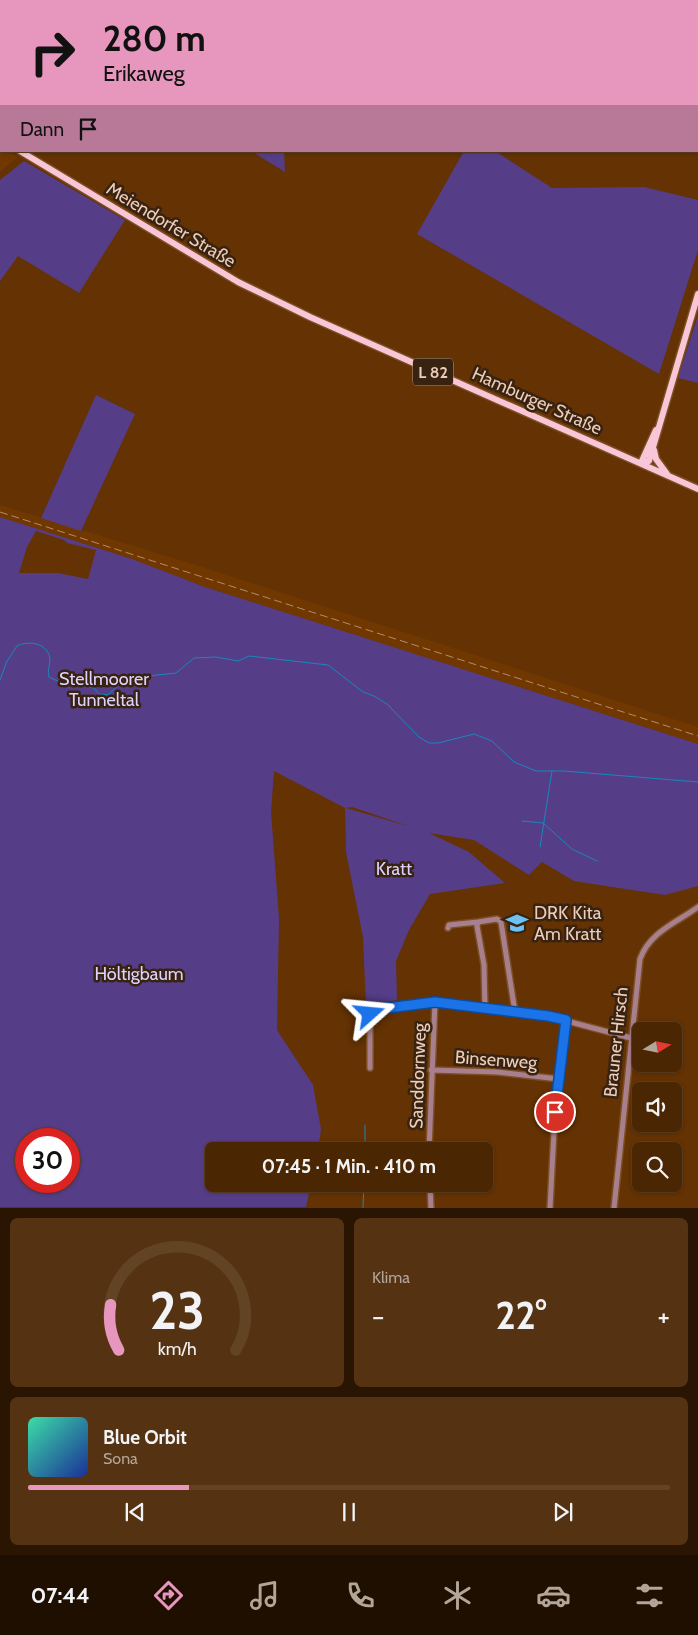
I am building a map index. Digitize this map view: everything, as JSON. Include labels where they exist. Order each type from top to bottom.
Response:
[{"type":"main road","name":"Meiendorfer Straße","points":[[22,152],[230,277],[310,317]]},
{"type":"main road","points":[[641,463],[657,428],[698,294]]},
{"type":"main road","name":"Hamburger Straße","points":[[310,317],[698,489]]},
{"type":"main road","points":[[641,463],[651,460],[657,428]]},
{"type":"main road","points":[[654,449],[656,459],[668,475]]},
{"type":"street","name":"Brauner Hirsch","points":[[614,1208],[638,966],[643,951],[660,931],[698,908]]},
{"type":"street","points":[[448,928],[450,925],[497,919],[501,922],[515,1012]]},
{"type":"street","points":[[478,922],[477,926],[484,964],[485,1008]]},
{"type":"street","points":[[370,1068],[369,1021],[372,1010],[435,1002],[566,1020],[631,1038]]},
{"type":"street","name":"Sanddornweg","points":[[429,1142],[435,1002]]},
{"type":"street","points":[[550,1208],[552,1143],[566,1020]]},
{"type":"street","name":"Binsenweg","points":[[431,1070],[497,1072],[559,1079]]},
{"type":"street","points":[[430,1192],[431,1208]]},
{"type":"shaded area","points":[[0,152],[10,152],[18,157],[0,172]]},
{"type":"shaded area","points":[[0,505],[199,566],[698,727],[698,744],[205,587],[132,559],[0,517]]},
{"type":"green space","points":[[253,152],[284,152],[285,172]]},
{"type":"green space","points":[[463,152],[497,152],[552,188],[644,187],[698,200],[698,250],[659,374],[417,234]]},
{"type":"green space","points":[[24,161],[125,220],[79,293],[18,256],[0,281],[0,180]]},
{"type":"green space","points":[[698,315],[698,383],[678,378]]},
{"type":"green space","points":[[96,395],[135,414],[81,531],[41,518]]},
{"type":"green space","points":[[0,517],[132,559],[205,587],[698,744],[698,886],[665,895],[612,887],[574,881],[542,862],[529,875],[474,840],[429,833],[469,852],[505,883],[430,894],[409,930],[396,961],[397,1000],[366,1006],[363,937],[346,852],[345,808],[274,771],[271,812],[279,918],[277,1030],[313,1085],[321,1129],[319,1142],[205,1142],[205,1192],[309,1192],[306,1207],[0,1207]],"holes":[[[36,531],[64,540],[67,543],[96,550],[88,579],[58,573],[19,573],[27,547]],[[352,807],[411,827],[346,808]]]},
{"type":"waterway","points":[[0,680],[7,661],[17,646],[32,643],[38,644],[49,654],[49,677],[64,684]]},
{"type":"waterway","points":[[72,684],[94,688],[99,694],[108,695],[120,684],[148,676],[176,673],[194,658],[216,657],[238,661],[249,656],[328,665],[363,692],[387,704],[419,737],[429,743],[438,743],[474,734],[492,741],[514,762],[536,771],[564,771],[698,782]]},
{"type":"waterway","points":[[540,847],[552,771]]},
{"type":"waterway","points":[[522,821],[543,823],[572,849],[597,861]]},
{"type":"waterway","points":[[365,1125],[365,1142]]},
{"type":"waterway","points":[[363,1208],[364,1192]]},
{"type":"railway","points":[[0,512],[698,736]]},
{"type":"place","name":"DRK Kita Am Kratt","points":[[517,923]]},
{"type":"route","points":[[370,1014],[372,1010],[435,1002],[548,1016],[566,1020],[555,1112]]},
{"type":"park label","name":"Stellmoorer Tunneltal","points":[[104,690]]},
{"type":"park label","name":"Kratt","points":[[394,869]]},
{"type":"park label","name":"Höltigbaum","points":[[139,974]]}]
